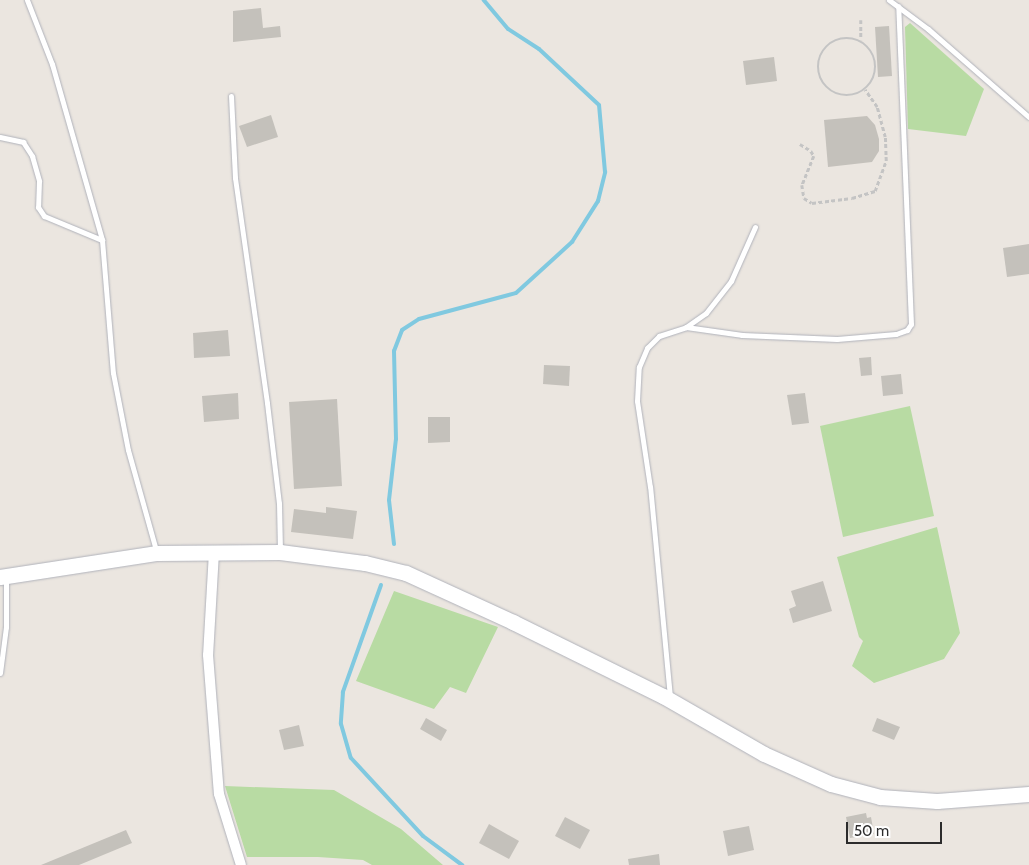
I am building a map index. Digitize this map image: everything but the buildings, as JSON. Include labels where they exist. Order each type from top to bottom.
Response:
[{"type":"street","points":[[214,552],[208,655],[219,794],[241,865]]},
{"type":"street","points":[[3,576],[157,553],[280,552],[365,563],[406,574],[670,700],[764,754],[848,788],[880,797],[937,801],[1029,794]]},
{"type":"lane","points":[[27,0],[52,64],[102,240],[113,373],[128,450],[157,553]]},
{"type":"lane","points":[[890,0],[928,29],[1029,117]]},
{"type":"lane","points":[[686,327],[742,335],[837,339],[896,334],[911,324],[898,6]]},
{"type":"lane","points":[[231,96],[234,178],[267,403],[279,503],[280,552]]},
{"type":"lane","points":[[0,137],[24,142],[32,156],[39,181],[38,207],[44,216],[102,240]]},
{"type":"lane","points":[[670,700],[650,487],[637,401],[639,367],[647,348],[659,336],[686,327],[706,313],[731,281],[755,227]]},
{"type":"lane","points":[[0,673],[6,627],[3,576]]},
{"type":"path","points":[[861,20],[861,40]]},
{"type":"path","points":[[845,37],[861,40],[870,48],[877,65],[876,75],[866,90],[856,95],[837,95],[825,86],[818,73],[819,58],[827,45],[845,37]]},
{"type":"path","points":[[800,144],[811,151],[814,156],[802,185],[804,198],[812,203],[852,198],[875,191],[886,161],[885,137],[877,107],[866,90]]},
{"type":"green space","points":[[910,23],[984,89],[966,136],[908,129],[905,27]]},
{"type":"green space","points":[[910,406],[934,516],[843,537],[820,426]]},
{"type":"green space","points":[[937,527],[960,633],[944,659],[874,683],[852,666],[863,641],[859,637],[837,557]]},
{"type":"green space","points":[[394,591],[498,627],[466,693],[450,687],[434,709],[356,681]]},
{"type":"green space","points":[[225,786],[334,790],[401,829],[443,865],[372,865],[363,860],[318,857],[247,857]]},
{"type":"waterway","points":[[394,544],[389,500],[396,439],[394,351],[402,330],[419,319],[516,293],[572,242],[598,201],[605,172],[599,105],[539,49],[508,29],[484,0]]},
{"type":"waterway","points":[[381,585],[343,692],[341,724],[351,758],[423,836],[462,865]]}]
